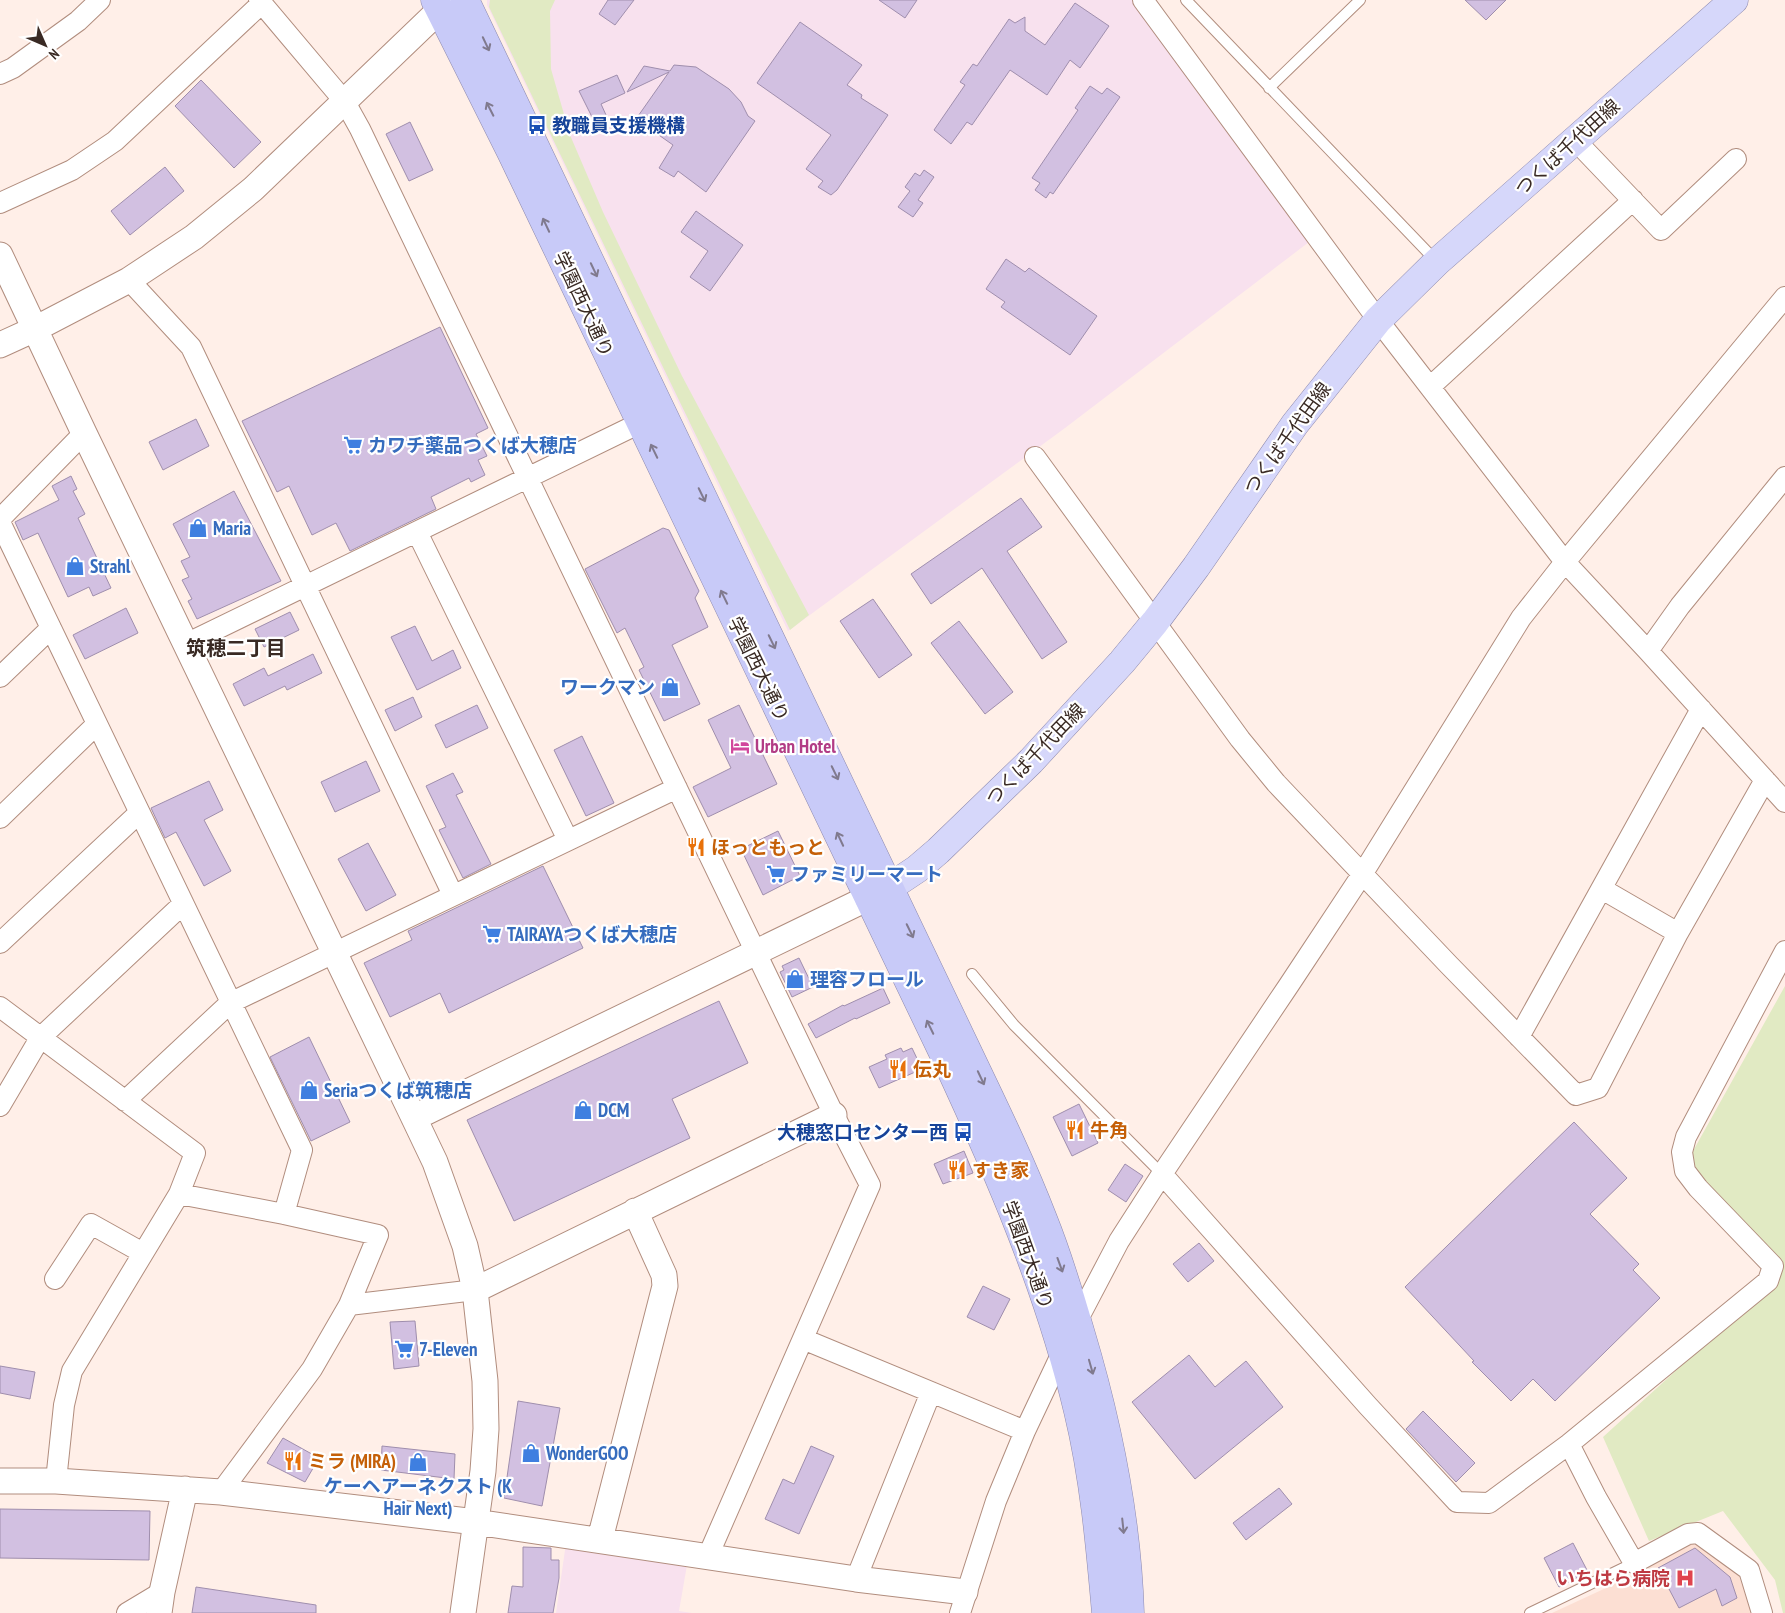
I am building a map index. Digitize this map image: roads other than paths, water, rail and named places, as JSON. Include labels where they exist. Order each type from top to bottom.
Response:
[{"type":"highway","name":"学園西大通り","points":[[465,0],[879,893],[992,1158],[1021,1233],[1062,1351],[1078,1410],[1089,1464],[1106,1613]]},
{"type":"highway","name":"学園西大通り","points":[[442,3],[640,423],[879,893],[1011,1141],[1044,1219],[1063,1271],[1098,1392],[1112,1454],[1121,1512],[1129,1583],[1130,1613]]},
{"type":"main road","name":"つくば千代田線","points":[[879,893],[917,869],[938,852],[1031,761],[1122,662],[1196,567],[1295,424],[1378,320],[1438,262],[1734,0]]},
{"type":"street","points":[[0,74],[12,68],[78,21],[100,0]]},
{"type":"street","points":[[1143,0],[1378,320],[1565,562],[1785,802]]},
{"type":"street","points":[[0,203],[72,170],[116,141],[261,1],[345,102],[364,137],[834,1115],[870,1185],[708,1556]]},
{"type":"street","points":[[0,345],[129,280],[194,237],[245,195],[345,102],[442,3]]},
{"type":"street","points":[[1575,140],[1661,230],[1736,159]]},
{"type":"street","points":[[1430,387],[1633,200]]},
{"type":"street","points":[[0,255],[435,1162],[451,1205],[475,1290],[485,1381],[486,1429],[483,1471],[463,1613]]},
{"type":"street","points":[[129,280],[191,347],[453,895]]},
{"type":"street","points":[[0,1481],[56,1481],[221,1492],[476,1522],[600,1539],[856,1579],[962,1603],[996,1501],[1025,1431],[1062,1351],[1120,1241],[1162,1174],[1363,873],[1521,618],[1785,296]]},
{"type":"street","points":[[186,644],[640,423]]},
{"type":"street","points":[[84,433],[0,521],[302,1150],[284,1214]]},
{"type":"street","points":[[1035,457],[1240,739],[1276,783],[1576,1095],[1598,1088],[1678,933],[1765,780]]},
{"type":"street","points":[[1648,651],[1680,606],[1785,477]]},
{"type":"street","points":[[417,532],[568,840]]},
{"type":"street","points":[[0,677],[51,628]]},
{"type":"street","points":[[1519,1037],[1702,710]]},
{"type":"street","points":[[0,818],[97,724]]},
{"type":"street","points":[[125,1100],[230,1002],[677,788]]},
{"type":"street","points":[[0,943],[139,813]]},
{"type":"street","points":[[1602,889],[1678,933]]},
{"type":"street","points":[[414,1118],[879,893]]},
{"type":"street","points":[[0,1106],[40,1038],[183,904]]},
{"type":"street","points":[[1162,1174],[1362,1399],[1458,1502],[1489,1503],[1569,1444],[1768,1281],[1773,1266],[1698,1188],[1685,1171],[1682,1152],[1686,1137],[1785,951]]},
{"type":"street","points":[[0,1007],[195,1154],[179,1194],[72,1371],[64,1405],[56,1481]]},
{"type":"street","points":[[350,1306],[475,1290],[834,1115]]},
{"type":"street","points":[[179,1194],[284,1214],[378,1235],[350,1306],[312,1369],[221,1492]]},
{"type":"street","points":[[600,1539],[665,1286],[664,1275],[636,1211]]},
{"type":"street","points":[[55,1279],[91,1224],[143,1253]]},
{"type":"street","points":[[803,1339],[1025,1431]]},
{"type":"street","points":[[856,1579],[931,1392]]},
{"type":"street","points":[[1569,1444],[1596,1497],[1634,1563],[1688,1534],[1698,1533],[1749,1570],[1762,1613]]},
{"type":"street","points":[[127,1613],[160,1603],[185,1489]]},
{"type":"lane","points":[[1186,0],[1438,262]]},
{"type":"lane","points":[[1269,88],[1360,0]]},
{"type":"lane","points":[[972,974],[1014,1025],[1162,1174]]},
{"type":"lane","points":[[1530,1613],[1634,1563]]},
{"type":"place","name":"教職員支援機構","points":[[537,125]]},
{"type":"place","name":"カワチ薬品つくば大穂店","points":[[353,445]]},
{"type":"place","name":"Maria","points":[[198,528]]},
{"type":"place","name":"Strahl","points":[[75,566]]},
{"type":"place","name":"ワークマン","points":[[670,687]]},
{"type":"place","name":"Urban Hotel","points":[[740,746]]},
{"type":"place","name":"ほっともっと","points":[[696,847]]},
{"type":"place","name":"ファミリーマート","points":[[776,874]]},
{"type":"place","name":"TAIRAYAつくば大穂店","points":[[492,934]]},
{"type":"place","name":"理容フロール","points":[[795,979]]},
{"type":"place","name":"伝丸","points":[[898,1069]]},
{"type":"place","name":"Seriaつくば筑穂店","points":[[309,1090]]},
{"type":"place","name":"DCM","points":[[583,1110]]},
{"type":"place","name":"牛角","points":[[1075,1130]]},
{"type":"place","name":"大穂窓口センター西","points":[[963,1132]]},
{"type":"place","name":"すき家","points":[[957,1170]]},
{"type":"place","name":"7-Eleven","points":[[404,1349]]},
{"type":"place","name":"WonderGOO","points":[[531,1453]]},
{"type":"place","name":"ミラ (MIRA)","points":[[293,1461]]},
{"type":"place","name":"ケーヘアーネクスト (K Hair Next)","points":[[418,1462]]},
{"type":"place","name":"いちはら病院","points":[[1685,1578]]},
{"type":"district","name":"筑穂二丁目","points":[[236,648]]}]
